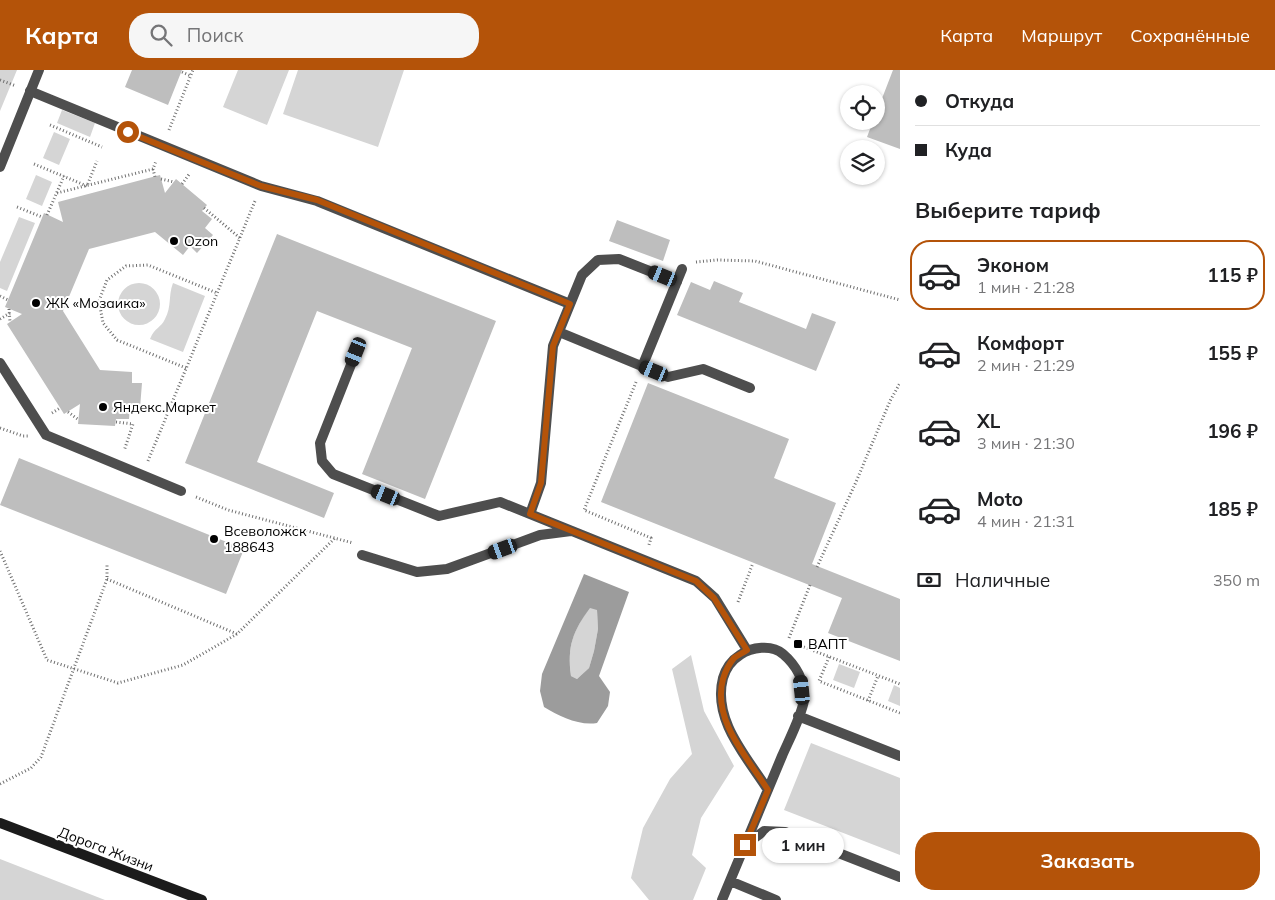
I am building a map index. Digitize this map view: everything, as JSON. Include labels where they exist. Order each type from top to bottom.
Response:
[{"type":"main road","name":"Дорога Жизни","points":[[0,824],[202,900]]},
{"type":"street","points":[[0,167],[39,70]]},
{"type":"street","points":[[30,91],[261,186],[317,200],[570,304]]},
{"type":"street","points":[[530,514],[541,483],[553,346],[582,275],[598,260],[620,259],[677,282]]},
{"type":"street","points":[[642,367],[682,269]]},
{"type":"street","points":[[559,332],[668,377],[704,369],[750,388]]},
{"type":"street","points":[[356,352],[320,443],[322,461],[333,474],[439,516],[500,502],[696,581],[714,598],[747,650]]},
{"type":"street","points":[[0,362],[46,435],[180,491]]},
{"type":"street","points":[[362,555],[417,572],[447,569],[540,535],[572,531]]},
{"type":"street","points":[[722,900],[768,790],[804,700],[801,679],[794,665],[781,651],[765,647],[747,650],[734,658],[725,672],[721,686],[722,712],[728,729],[768,790]]},
{"type":"street","points":[[798,716],[900,756]]},
{"type":"street","points":[[745,845],[764,831],[785,832],[900,877]]},
{"type":"street","points":[[730,882],[776,900]]},
{"type":"path","points":[[155,177],[153,169],[193,70]]},
{"type":"path","points":[[182,72],[191,76]]},
{"type":"path","points":[[50,126],[102,147]]},
{"type":"path","points":[[87,186],[97,162]]},
{"type":"path","points":[[34,164],[87,186]]},
{"type":"path","points":[[57,193],[153,169]]},
{"type":"path","points":[[48,215],[64,176]]},
{"type":"path","points":[[161,179],[174,182]]},
{"type":"path","points":[[142,475],[261,186]]},
{"type":"path","points":[[16,207],[42,218]]},
{"type":"path","points":[[204,208],[240,238]]},
{"type":"path","points":[[682,269],[692,263],[716,260],[755,261],[900,300]]},
{"type":"path","points":[[186,368],[117,340],[103,323],[99,301],[108,280],[126,266],[148,265],[217,293]]},
{"type":"path","points":[[0,296],[8,300]]},
{"type":"path","points":[[0,319],[9,311],[10,322]]},
{"type":"path","points":[[642,367],[584,510],[651,538]]},
{"type":"path","points":[[818,567],[890,401],[900,383]]},
{"type":"path","points":[[48,415],[60,408]]},
{"type":"path","points":[[68,412],[79,420]]},
{"type":"path","points":[[116,422],[133,424],[119,466]]},
{"type":"path","points":[[180,491],[228,510],[356,544]]},
{"type":"path","points":[[0,551],[47,660],[118,683],[183,665],[237,634],[336,538]]},
{"type":"path","points":[[0,784],[31,768],[41,757],[107,579],[107,563]]},
{"type":"path","points":[[730,622],[753,563]]},
{"type":"path","points":[[107,579],[237,634]]},
{"type":"path","points":[[781,651],[790,637],[810,585]]},
{"type":"path","points":[[790,637],[804,647],[900,684]]},
{"type":"path","points":[[829,657],[820,681],[900,713]]},
{"type":"path","points":[[868,701],[878,676]]},
{"type":"shaded area","points":[[0,70],[17,70],[0,111]]},
{"type":"shaded area","points":[[238,70],[289,70],[267,125],[223,107]]},
{"type":"shaded area","points":[[298,70],[404,70],[378,147],[283,114]]},
{"type":"shaded area","points":[[62,110],[95,123],[90,137],[57,123]]},
{"type":"shaded area","points":[[54,132],[70,139],[59,165],[43,158]]},
{"type":"shaded area","points":[[36,175],[52,182],[42,206],[26,199]]},
{"type":"shaded area","points":[[19,217],[35,223],[7,291],[0,288],[0,262]]},
{"type":"shaded area","points":[[139,283],[154,289],[160,304],[154,319],[139,325],[124,319],[118,304],[124,289]]},
{"type":"shaded area","points":[[173,283],[205,296],[183,352],[150,339],[167,314]]},
{"type":"shaded area","points":[[584,574],[629,592],[599,676],[610,692],[608,706],[597,723],[576,722],[544,707],[540,691],[542,674]],"holes":[[[590,608],[597,610],[598,629],[594,651],[589,668],[577,679],[571,676],[570,665],[571,647],[575,632]]]},
{"type":"shaded area","points":[[590,607],[597,609],[598,629],[589,668],[577,679],[571,676],[571,647],[575,631]]},
{"type":"shaded area","points":[[691,655],[704,711],[734,766],[701,818],[692,855],[706,868],[693,900],[649,900],[631,878],[643,828],[670,779],[692,754],[672,669]]},
{"type":"shaded area","points":[[839,664],[860,672],[854,688],[833,680]]},
{"type":"shaded area","points":[[894,685],[900,688],[900,706],[888,701]]},
{"type":"shaded area","points":[[811,743],[900,778],[900,855],[784,810]]},
{"type":"shaded area","points":[[0,859],[105,900],[0,900]]},
{"type":"building","points":[[132,70],[182,70],[168,105],[125,87]]},
{"type":"building","points":[[893,70],[900,70],[900,149],[885,144],[885,140],[875,140],[867,137],[870,130],[885,130],[885,91]]},
{"type":"building","name":"ЖК «Мозаика»","points":[[160,175],[165,193],[176,179],[207,205],[202,211],[212,219],[205,228],[213,235],[197,253],[190,246],[183,255],[155,232],[89,249],[63,311],[100,370],[132,372],[132,383],[142,383],[140,408],[130,408],[129,419],[116,419],[115,426],[78,424],[80,404],[64,414],[7,324],[22,314],[5,307],[44,213],[63,222],[58,202]]},
{"type":"building","points":[[617,220],[670,240],[663,261],[609,241]]},
{"type":"building","points":[[277,234],[496,321],[425,499],[362,474],[412,348],[317,311],[257,462],[334,493],[324,518],[185,463]]},
{"type":"building","points":[[714,281],[743,293],[739,302],[806,329],[812,313],[836,322],[816,371],[677,315],[691,282],[710,290]]},
{"type":"building","points":[[648,383],[789,439],[774,478],[836,503],[812,564],[900,599],[900,661],[828,633],[842,598],[601,502]]},
{"type":"building","points":[[19,458],[244,549],[226,594],[0,505]]},
{"type":"place","name":"Ozon","points":[[174,241]]},
{"type":"place","name":"ЖК «Мозаика»","points":[[36,303]]},
{"type":"place","name":"Яндекс.Маркет","points":[[103,407]]},
{"type":"place","name":"Всеволожск 188643","points":[[214,539]]},
{"type":"place","name":"ВАПТ","points":[[798,644]]},
{"type":"route","points":[[128,132],[261,186],[317,200],[570,304],[553,346],[541,483],[530,514],[696,581],[714,598],[747,650],[734,658],[725,672],[720,698],[722,712],[728,729],[768,790],[745,845]]}]
